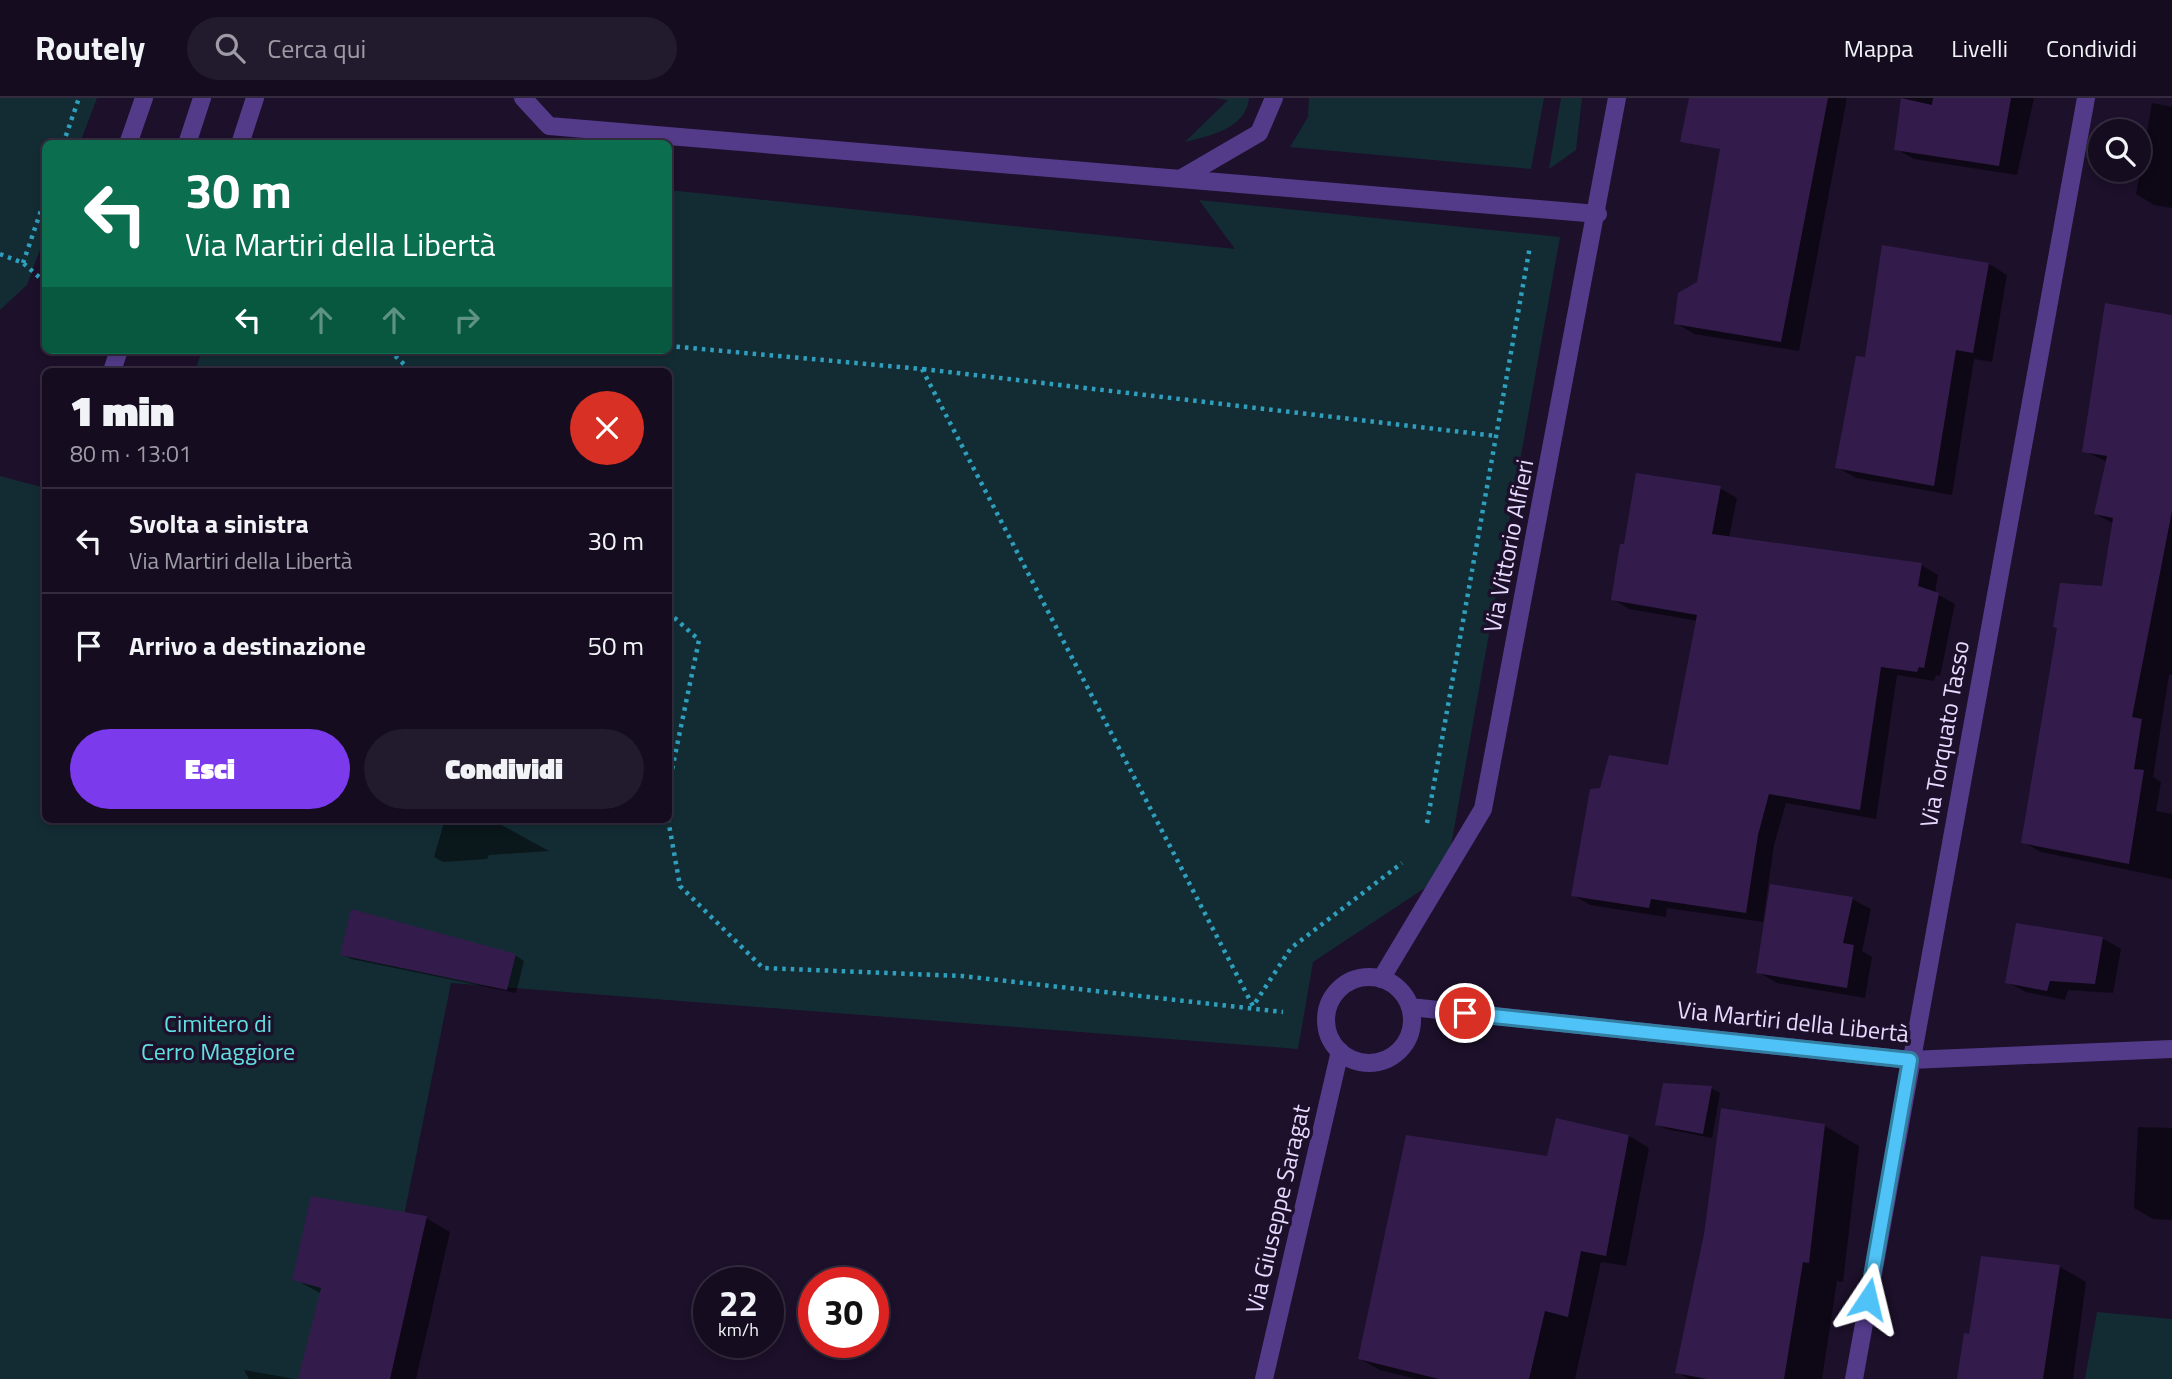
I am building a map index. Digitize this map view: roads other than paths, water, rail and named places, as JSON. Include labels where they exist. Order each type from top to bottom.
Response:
[{"type":"street","points":[[129,140],[144,98]]},
{"type":"street","points":[[188,140],[202,98]]},
{"type":"street","points":[[241,140],[255,98]]},
{"type":"street","points":[[523,98],[549,126],[1598,214]]},
{"type":"street","points":[[1180,179],[1259,133],[1274,98]]},
{"type":"street","name":"Via Vittorio Alfieri","points":[[1381,979],[1483,809],[1598,214],[1617,98]]},
{"type":"street","name":"Via Torquato Tasso","points":[[1854,1379],[2086,98]]},
{"type":"street","points":[[1367,977],[1381,979],[1404,995],[1410,1007],[1410,1035],[1392,1056],[1365,1063],[1351,1059],[1331,1040],[1327,1027],[1332,999],[1353,981],[1367,977]]},
{"type":"street","name":"Via Martiri della Libertà","points":[[1410,1007],[1910,1060],[2172,1049]]},
{"type":"street","name":"Via Giuseppe Saragat","points":[[1264,1379],[1340,1051]]},
{"type":"park label","name":"Cimitero di Cerro Maggiore","points":[[218,1038]]}]
